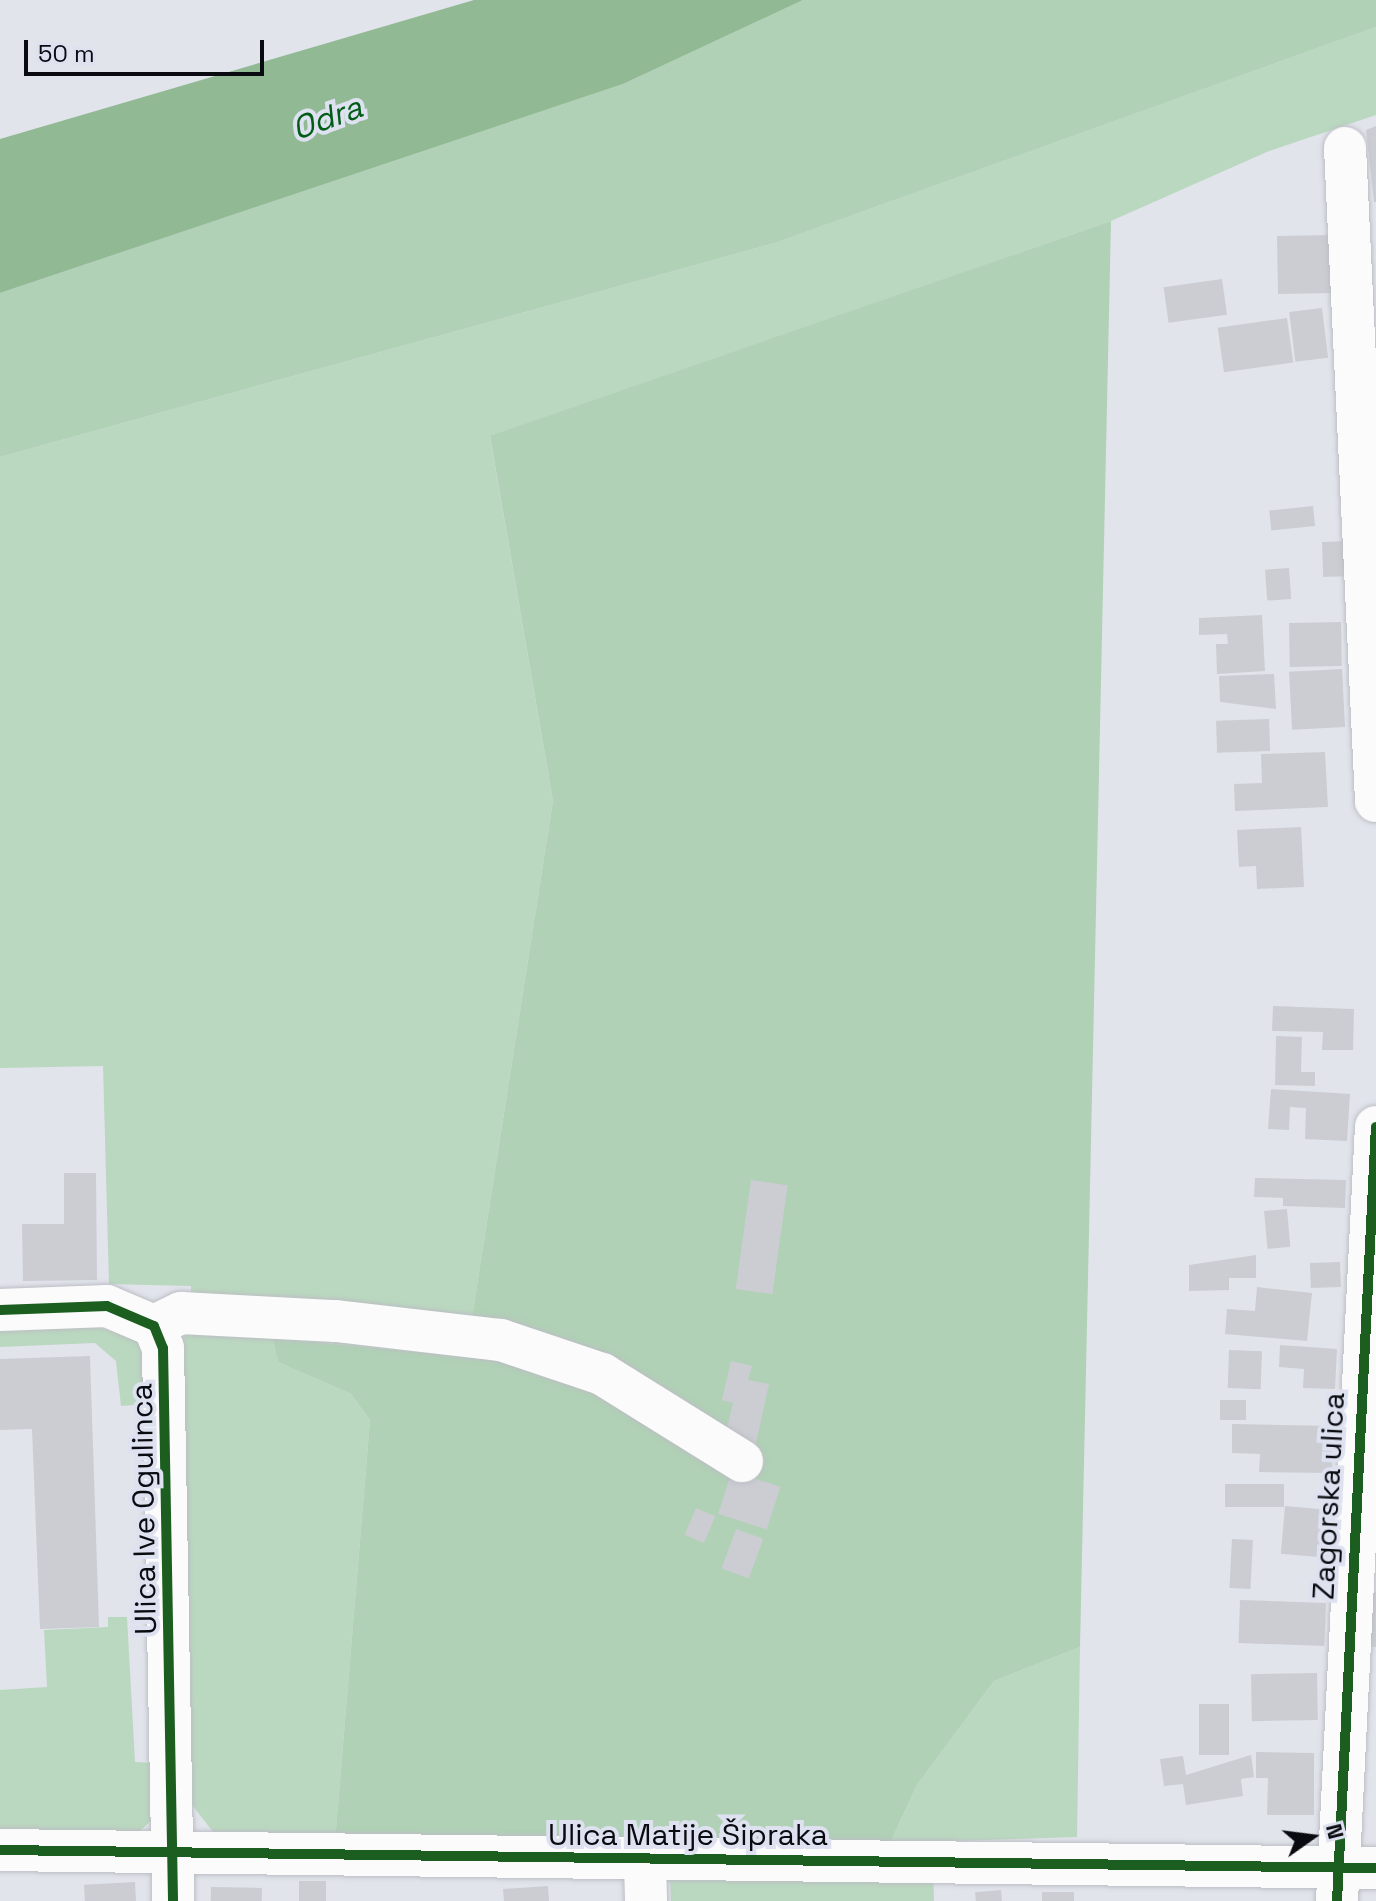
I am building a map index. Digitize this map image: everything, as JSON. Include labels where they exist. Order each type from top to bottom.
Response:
[{"type":"street","points":[[1345,148],[1376,801]]},
{"type":"street","name":"Zagorska ulica","points":[[1350,1879],[1376,1127]]},
{"type":"street","points":[[0,1310],[107,1306],[154,1326],[181,1313],[336,1321],[501,1340],[602,1374],[742,1461]]},
{"type":"street","name":"Ulica Ive Ogulinca","points":[[154,1326],[165,1379],[173,1901]]},
{"type":"street","name":"Ulica Matije Šipraka","points":[[0,1850],[645,1860],[1350,1879]]},
{"type":"street","points":[[645,1860],[646,1901]]},
{"type":"shaded area","points":[[803,0],[1376,0],[1376,27],[775,243],[0,457],[0,293],[623,84]]},
{"type":"shaded area","points":[[1376,27],[1376,115],[1269,151],[1111,221],[490,437],[553,801],[473,1311],[458,1356],[274,1338],[278,1362],[351,1394],[370,1420],[335,1841],[214,1833],[192,1805],[179,1340],[192,1332],[191,1286],[109,1284],[103,1066],[0,1068],[0,457],[775,243]]},
{"type":"shaded area","points":[[1111,221],[1080,1647],[994,1681],[917,1785],[890,1843],[335,1841],[370,1420],[351,1394],[278,1362],[273,1338],[458,1356],[473,1311],[553,801],[490,436]]},
{"type":"shaded area","points":[[98,1327],[135,1339],[143,1349],[149,1404],[121,1406],[116,1361],[95,1343],[0,1347],[0,1331]]},
{"type":"shaded area","points":[[108,1617],[127,1617],[135,1762],[156,1763],[151,1821],[133,1837],[0,1838],[0,1690],[47,1687],[44,1630],[108,1627]]},
{"type":"shaded area","points":[[1080,1647],[1077,1837],[890,1843],[917,1785],[994,1681]]},
{"type":"shaded area","points":[[933,1868],[934,1901],[671,1901],[670,1878]]},
{"type":"water","name":"Odra","points":[[474,0],[803,0],[623,84],[0,293],[0,139]]},
{"type":"building","points":[[1376,126],[1376,202],[1374,202],[1366,130]]},
{"type":"building","points":[[1331,235],[1332,293],[1278,294],[1277,236]]},
{"type":"building","points":[[1222,279],[1227,315],[1169,323],[1164,287]]},
{"type":"building","points":[[1322,308],[1328,358],[1295,362],[1289,312]]},
{"type":"building","points":[[1287,318],[1293,363],[1224,372],[1218,328]]},
{"type":"building","points":[[1313,506],[1315,526],[1271,530],[1269,511]]},
{"type":"building","points":[[1348,541],[1349,576],[1323,577],[1322,542]]},
{"type":"building","points":[[1289,568],[1291,599],[1267,601],[1265,570]]},
{"type":"building","points":[[1262,615],[1265,671],[1217,674],[1216,644],[1228,644],[1227,634],[1199,635],[1199,618]]},
{"type":"building","points":[[1341,622],[1342,666],[1290,667],[1289,623]]},
{"type":"building","points":[[1342,669],[1345,727],[1292,730],[1289,672]]},
{"type":"building","points":[[1274,674],[1276,709],[1220,702],[1219,676]]},
{"type":"building","points":[[1269,719],[1270,751],[1217,753],[1216,721]]},
{"type":"building","points":[[1325,752],[1328,807],[1235,811],[1234,784],[1262,783],[1261,754]]},
{"type":"building","points":[[1301,827],[1304,887],[1257,889],[1256,866],[1239,867],[1237,830]]},
{"type":"building","points":[[1273,1006],[1354,1009],[1353,1050],[1322,1050],[1323,1032],[1272,1031]]},
{"type":"building","points":[[1276,1036],[1302,1037],[1301,1072],[1315,1072],[1315,1086],[1275,1085]]},
{"type":"building","points":[[1271,1089],[1350,1094],[1347,1141],[1305,1139],[1306,1108],[1290,1107],[1289,1130],[1268,1129]]},
{"type":"building","points":[[64,1173],[96,1173],[97,1280],[23,1281],[22,1224],[64,1224]]},
{"type":"building","points":[[1255,1178],[1346,1180],[1345,1208],[1283,1206],[1283,1198],[1254,1197]]},
{"type":"building","points":[[751,1180],[788,1185],[772,1294],[736,1289]]},
{"type":"building","points":[[1287,1209],[1290,1247],[1267,1249],[1264,1211]]},
{"type":"building","points":[[1256,1255],[1256,1278],[1229,1278],[1229,1290],[1189,1291],[1189,1265]]},
{"type":"building","points":[[1340,1262],[1341,1287],[1311,1288],[1310,1263]]},
{"type":"building","points":[[1257,1287],[1312,1293],[1307,1341],[1225,1334],[1227,1309],[1255,1311]]},
{"type":"building","points":[[1280,1345],[1337,1349],[1335,1389],[1303,1388],[1304,1369],[1279,1367]]},
{"type":"building","points":[[1229,1350],[1262,1351],[1261,1389],[1228,1388]]},
{"type":"building","points":[[90,1356],[99,1627],[40,1629],[32,1429],[0,1430],[0,1359]]},
{"type":"building","points":[[731,1361],[752,1366],[748,1380],[769,1384],[754,1452],[723,1446],[733,1403],[722,1400]]},
{"type":"building","points":[[1220,1400],[1246,1400],[1246,1420],[1220,1420]]},
{"type":"building","points":[[1232,1424],[1332,1426],[1332,1473],[1259,1472],[1260,1454],[1232,1453]]},
{"type":"building","points":[[732,1471],[781,1487],[767,1530],[718,1514]]},
{"type":"building","points":[[1225,1484],[1284,1484],[1284,1507],[1225,1507]]},
{"type":"building","points":[[1285,1506],[1331,1510],[1327,1558],[1281,1554]]},
{"type":"building","points":[[696,1508],[715,1516],[704,1543],[685,1535]]},
{"type":"building","points":[[736,1529],[763,1539],[749,1578],[722,1568]]},
{"type":"building","points":[[1232,1539],[1253,1540],[1250,1589],[1229,1588]]},
{"type":"building","points":[[1369,1592],[1376,1592],[1376,1647],[1366,1646]]},
{"type":"building","points":[[1240,1600],[1326,1603],[1324,1646],[1238,1643]]},
{"type":"building","points":[[1317,1673],[1318,1720],[1252,1721],[1251,1674]]},
{"type":"building","points":[[1199,1704],[1229,1704],[1229,1755],[1199,1755]]},
{"type":"building","points":[[1256,1752],[1314,1753],[1314,1815],[1267,1815],[1268,1778],[1256,1778]]},
{"type":"building","points":[[1251,1755],[1254,1777],[1241,1779],[1243,1796],[1186,1805],[1183,1784],[1164,1786],[1160,1759],[1183,1756],[1186,1775]]},
{"type":"building","points":[[299,1881],[326,1881],[326,1901],[299,1901]]},
{"type":"building","points":[[135,1882],[136,1901],[85,1901],[84,1885]]},
{"type":"building","points":[[548,1886],[549,1901],[504,1901],[503,1889]]},
{"type":"building","points":[[211,1887],[262,1888],[262,1901],[211,1901]]},
{"type":"building","points":[[1001,1890],[1002,1901],[976,1901],[975,1892]]},
{"type":"building","points":[[1042,1892],[1074,1892],[1074,1901],[1042,1901]]},
{"type":"cycle path","points":[[1337,1901],[1376,1127]]},
{"type":"cycle path","points":[[0,1310],[107,1306],[154,1326],[163,1348],[173,1901]]},
{"type":"cycle path","points":[[0,1850],[1376,1868]]}]
